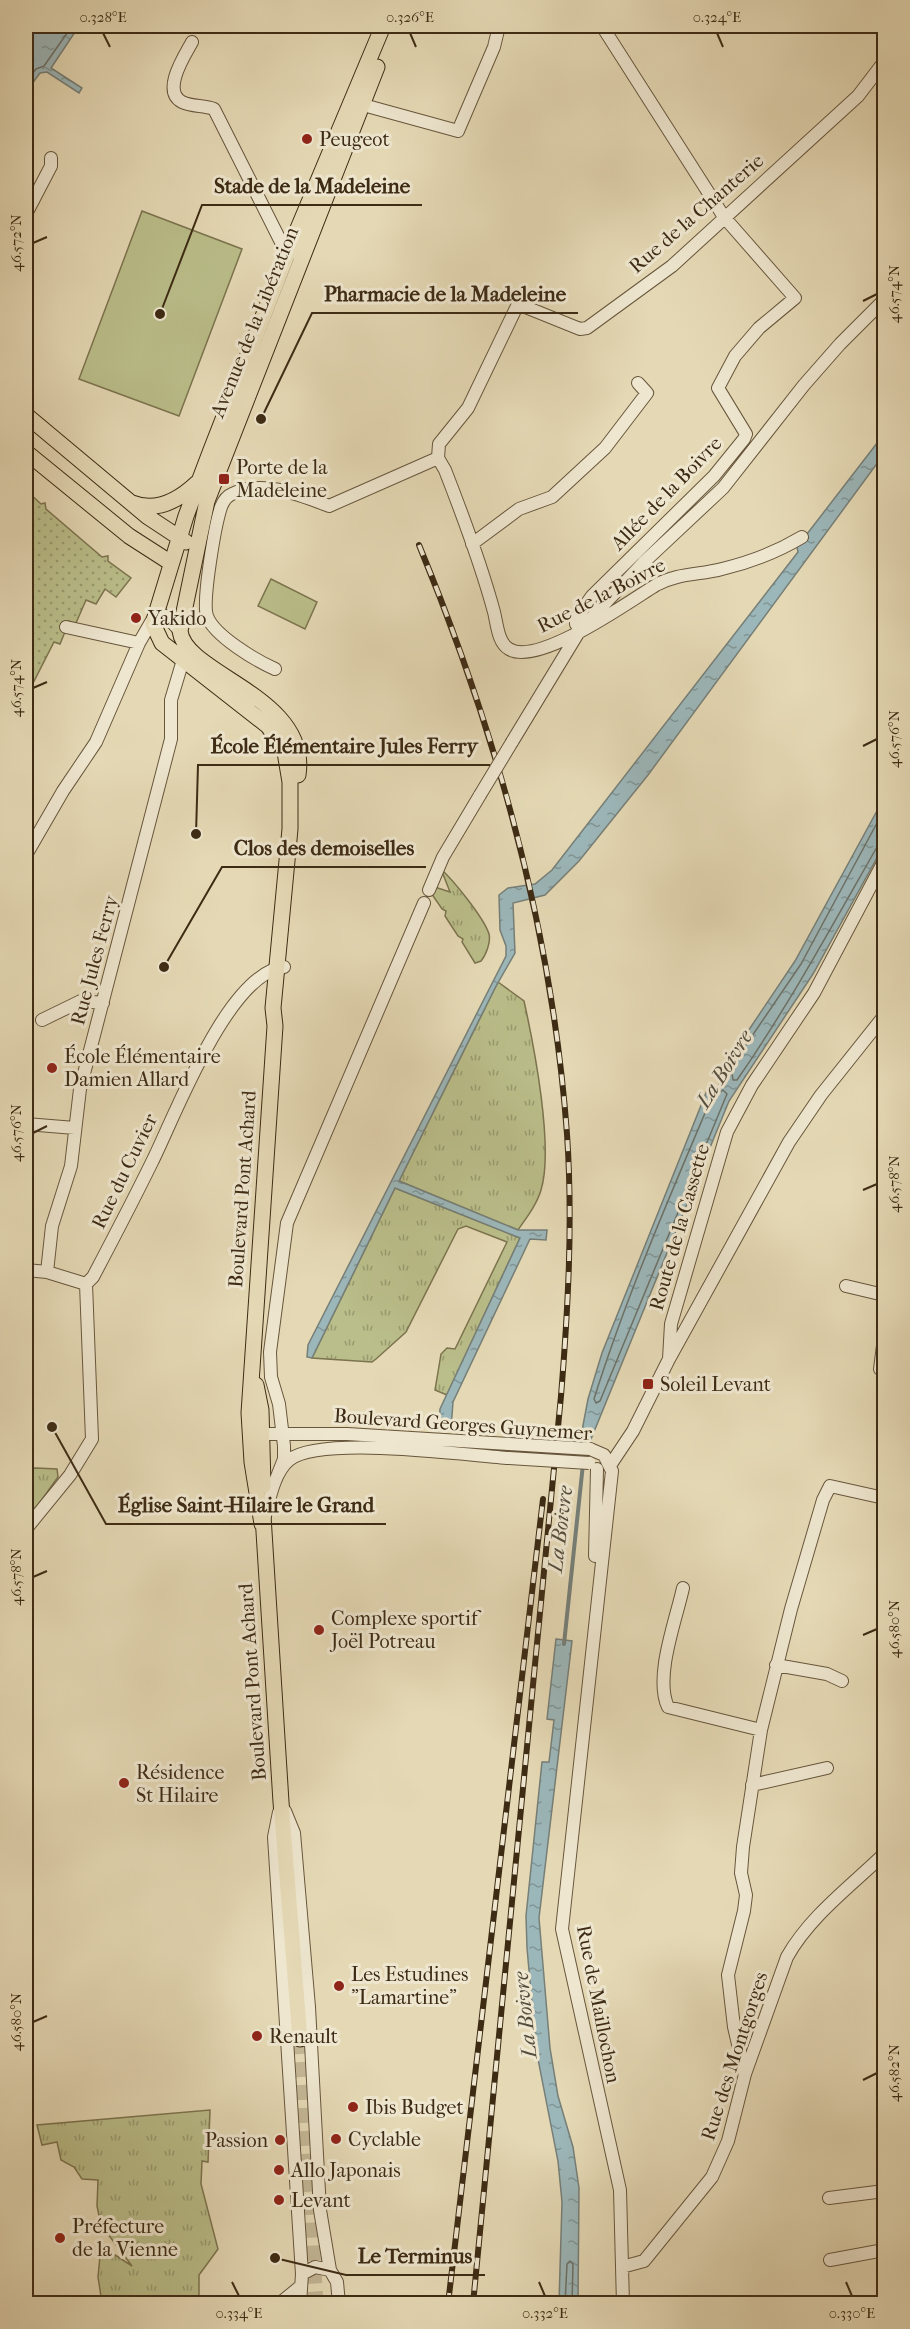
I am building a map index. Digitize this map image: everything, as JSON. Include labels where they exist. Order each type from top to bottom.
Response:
[{"type":"main road","name":"Avenue de la Libération","points":[[357,104],[383,26]]},
{"type":"main road","name":"Avenue de la Libération","points":[[171,563],[200,479],[357,104],[393,26]]},
{"type":"main road","name":"Avenue de la Libération","points":[[180,631],[195,549],[207,501],[296,253]]},
{"type":"main road","points":[[26,415],[178,542]]},
{"type":"main road","points":[[26,452],[129,536],[171,563],[154,617]]},
{"type":"main road","points":[[130,501],[145,506],[169,503],[180,498],[200,479]]},
{"type":"main road","points":[[129,536],[178,542],[195,549]]},
{"type":"main road","name":"Boulevard Pont Achard","points":[[154,617],[157,637],[183,660],[243,704],[277,738],[288,763],[290,829]]},
{"type":"main road","name":"Boulevard Pont Achard","points":[[180,631],[185,642],[198,656],[258,698],[286,727],[295,743],[299,771],[290,829],[282,928],[286,948],[280,967],[281,1008],[275,1026],[252,1355],[281,1802],[300,2039]]},
{"type":"main road","name":"Boulevard Pont Achard","points":[[252,1355],[261,1410],[256,1437]]},
{"type":"street","points":[[357,104],[458,131],[494,47],[499,26]]},
{"type":"street","points":[[602,26],[724,217]]},
{"type":"street","points":[[192,42],[176,75],[176,97],[179,101],[214,110],[282,244],[296,253]]},
{"type":"street","name":"Rue de la Chanterie","points":[[438,458],[439,444],[468,408],[518,304],[580,329],[588,328],[672,266],[858,96],[885,62]]},
{"type":"street","points":[[26,214],[51,166],[51,158]]},
{"type":"street","name":"Allée de la Boivre","points":[[580,630],[576,619],[597,590],[714,476],[744,440],[747,434],[718,388],[735,356],[759,328],[795,298],[724,217]]},
{"type":"street","points":[[429,890],[443,857],[580,630],[643,563],[723,488],[804,384],[840,344],[885,300]]},
{"type":"street","points":[[472,544],[519,508],[552,497],[605,448],[647,393],[638,383]]},
{"type":"street","points":[[275,669],[256,660],[240,648],[207,617],[212,553],[221,506],[228,495],[254,488],[294,493],[329,506],[438,458]]},
{"type":"street","name":"Rue de la Boivre","points":[[438,458],[445,470],[485,579],[502,642],[510,650],[526,652],[536,650],[606,619],[664,580],[721,570],[761,558],[802,537]]},
{"type":"street","points":[[195,549],[212,553]]},
{"type":"street","name":"Boulevard Pont Achard","points":[[154,617],[166,616],[180,631]]},
{"type":"street","points":[[26,855],[63,791],[96,742],[139,643],[154,617]]},
{"type":"street","points":[[66,627],[139,643]]},
{"type":"street","name":"Rue Jules Ferry","points":[[46,1272],[52,1226],[70,1166],[81,1089],[171,739],[171,700],[183,660]]},
{"type":"street","name":"Route de la Cassette","points":[[669,1359],[671,1324],[727,1132],[752,1085],[814,993],[885,861]]},
{"type":"street","points":[[278,1474],[284,1459],[285,1432],[280,1401],[271,1377],[270,1352],[280,1258],[288,1217],[424,903]]},
{"type":"street","name":"Rue du Cuvier","points":[[86,1284],[93,1276],[148,1170],[209,1041],[258,978],[280,967]]},
{"type":"street","points":[[42,1020],[81,1001],[103,1003]]},
{"type":"street","points":[[611,1464],[633,1431],[669,1359],[789,1142],[821,1095],[885,1016]]},
{"type":"street","points":[[26,1124],[75,1128]]},
{"type":"street","points":[[26,1270],[46,1272],[86,1284],[92,1439],[70,1476],[26,1529]]},
{"type":"street","points":[[846,1286],[885,1295]]},
{"type":"street","points":[[885,1338],[880,1369],[885,1370]]},
{"type":"street","name":"Boulevard Georges Guynemer","points":[[261,1410],[285,1432],[346,1448]]},
{"type":"street","name":"Boulevard Georges Guynemer","points":[[256,1437],[285,1432],[590,1449],[604,1455],[611,1464]]},
{"type":"street","name":"Boulevard Georges Guynemer","points":[[262,1524],[278,1474],[288,1461],[300,1453],[346,1448],[509,1458],[593,1466],[611,1464]]},
{"type":"street","name":"Rue de Maillochon","points":[[611,1464],[596,1638],[562,1929],[620,2190],[623,2304]]},
{"type":"street","name":"Rue de Maillochon","points":[[593,1466],[596,1638]]},
{"type":"street","points":[[745,2074],[734,2027],[728,1975],[744,1911],[746,1895],[741,1873],[761,1730],[820,1509],[830,1486],[885,1498]]},
{"type":"street","points":[[683,1588],[664,1672],[663,1697],[668,1707],[761,1730]]},
{"type":"street","points":[[777,1665],[827,1674],[842,1681]]},
{"type":"street","points":[[752,1785],[827,1768]]},
{"type":"street","name":"Boulevard Pont Achard","points":[[281,1802],[294,1833],[309,2007],[320,2210],[330,2270],[337,2282],[339,2304]]},
{"type":"street","name":"Boulevard Pont Achard","points":[[281,1802],[273,1837],[301,2280],[300,2304]]},
{"type":"street","name":"Rue des Montgorges","points":[[622,2267],[645,2261],[712,2177],[728,2141],[745,2074],[787,1957],[795,1942],[814,1920],[885,1854]]},
{"type":"street","points":[[829,2198],[885,2191]]},
{"type":"street","points":[[830,2260],[885,2250]]},
{"type":"street","points":[[279,2304],[315,2267],[330,2270]]},
{"type":"green space","points":[[142,211],[242,249],[179,416],[79,379]]},
{"type":"green space","points":[[26,490],[41,504],[45,503],[46,509],[102,557],[108,556],[108,561],[131,578],[116,597],[105,589],[96,604],[86,600],[76,623],[69,622],[60,644],[54,642],[26,697]]},
{"type":"green space","points":[[271,579],[317,602],[305,629],[258,606]]},
{"type":"green space","points":[[441,869],[468,900],[486,927],[489,941],[481,961],[475,963],[462,942],[463,939],[458,936],[445,916],[446,911],[442,909],[429,890],[435,887],[450,892]]},
{"type":"green space","points":[[498,982],[524,1001],[533,1044],[544,1124],[544,1172],[541,1190],[518,1230],[399,1181]]},
{"type":"green space","points":[[395,1188],[520,1238],[447,1395],[435,1390],[441,1354],[447,1348],[455,1349],[507,1242],[466,1226],[458,1229],[406,1332],[376,1359],[372,1362],[312,1358]]},
{"type":"green space","points":[[26,1469],[57,1469],[58,1477],[26,1522]]},
{"type":"green space","points":[[210,2110],[208,2162],[202,2161],[201,2184],[218,2249],[199,2275],[199,2303],[102,2303],[98,2277],[100,2256],[109,2251],[132,2266],[101,2225],[97,2206],[98,2180],[82,2179],[74,2167],[61,2160],[57,2142],[42,2145],[37,2125]]},
{"type":"water","points":[[26,26],[79,26],[51,68],[82,88],[79,93],[47,72],[40,73],[26,92]]},
{"type":"water","points":[[884,434],[884,454],[648,775],[579,861],[545,895],[513,903],[515,953],[495,988],[399,1181],[518,1230],[547,1230],[546,1240],[530,1239],[453,1402],[451,1429],[439,1429],[440,1409],[520,1238],[395,1188],[312,1358],[307,1357],[308,1345],[506,956],[506,946],[500,930],[499,895],[508,888],[535,884],[552,870],[798,552],[797,547]]},
{"type":"water","name":"La Boivre","points":[[884,798],[884,845],[813,974],[729,1101],[591,1439],[581,1436],[588,1399],[602,1353],[708,1088],[714,1092],[726,1074],[722,1070],[795,961]]},
{"type":"water","name":"La Boivre","points":[[556,1639],[572,1641],[539,1918],[550,2048],[558,2096],[573,2147],[579,2188],[578,2304],[559,2303],[562,2202],[558,2161],[536,2049],[527,1948],[526,1916],[542,1762],[549,1762],[554,1720],[547,1719]]},
{"type":"waterway","name":"La Boivre","points":[[564,1644],[583,1464]]},
{"type":"tunnel","points":[[300,2039],[316,2304]]},
{"type":"railway","points":[[419,545],[473,688],[517,834],[549,982],[560,1058],[569,1167],[569,1265],[561,1396],[473,2304]]},
{"type":"railway","points":[[448,2304],[543,1499]]},
{"type":"place","name":"Peugeot","points":[[307,139]]},
{"type":"place","name":"Stade de la Madeleine","points":[[160,314]]},
{"type":"place","name":"Pharmacie de la Madeleine","points":[[261,419]]},
{"type":"place","name":"Porte de la Madeleine","points":[[224,479]]},
{"type":"place","name":"Yakido","points":[[136,618]]},
{"type":"place","name":"École Élémentaire Jules Ferry","points":[[196,834]]},
{"type":"place","name":"Clos des demoiselles","points":[[164,967]]},
{"type":"place","name":"École Élémentaire Damien Allard","points":[[52,1068]]},
{"type":"place","name":"Soleil Levant","points":[[648,1384]]},
{"type":"place","name":"Église Saint-Hilaire le Grand","points":[[52,1427]]},
{"type":"place","name":"Complexe sportif Joël Potreau","points":[[319,1630]]},
{"type":"place","name":"Résidence St Hilaire","points":[[124,1783]]},
{"type":"place","name":"Les Estudines \"Lamartine\"","points":[[339,1986]]},
{"type":"place","name":"Renault","points":[[257,2036]]},
{"type":"place","name":"Ibis Budget","points":[[353,2107]]},
{"type":"place","name":"Cyclable","points":[[336,2139]]},
{"type":"place","name":"Passion","points":[[280,2140]]},
{"type":"place","name":"Allo Japonais","points":[[279,2170]]},
{"type":"place","name":"Levant","points":[[279,2200]]},
{"type":"place","name":"Préfecture de la Vienne","points":[[60,2238]]},
{"type":"place","name":"Le Terminus","points":[[275,2258]]}]
